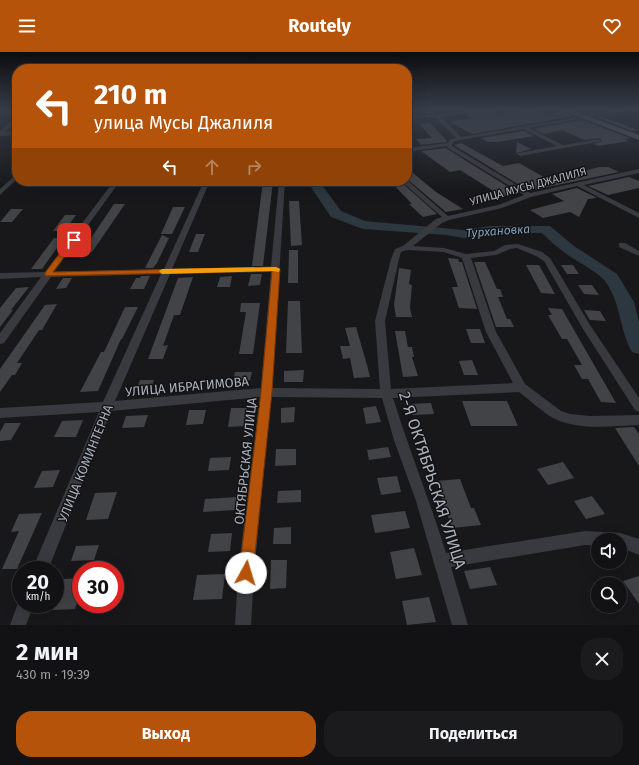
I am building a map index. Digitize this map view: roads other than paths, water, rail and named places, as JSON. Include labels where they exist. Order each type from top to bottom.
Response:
[{"type":"street","points":[[412,149],[449,144],[453,140],[473,137]]},
{"type":"street","points":[[542,137],[562,146]]},
{"type":"street","points":[[520,154],[598,140]]},
{"type":"street","points":[[449,144],[450,147],[529,195]]},
{"type":"street","name":"УЛИЦА МУСЫ ДЖАЛИЛЯ","points":[[402,250],[439,221],[447,218],[500,206],[529,195],[639,171]]},
{"type":"street","points":[[0,193],[12,181]]},
{"type":"street","points":[[577,184],[639,216]]},
{"type":"street","points":[[0,340],[113,186]]},
{"type":"street","name":"УЛИЦА КОМИНТЕРНА","points":[[44,561],[107,407],[205,186]]},
{"type":"street","name":"ОКТЯБРЬСКАЯ УЛИЦА","points":[[243,625],[246,573],[266,392],[282,186]]},
{"type":"street","points":[[410,186],[447,218]]},
{"type":"street","points":[[402,250],[444,250],[466,256],[496,253],[518,246],[539,254],[547,260],[586,327],[639,407]]},
{"type":"street","points":[[622,246],[639,254]]},
{"type":"street","name":"2-Я ОКТЯБРЬСКАЯ УЛИЦА","points":[[402,250],[394,259],[380,321],[386,394],[442,561],[460,625]]},
{"type":"street","points":[[466,256],[491,332],[520,387],[557,414],[569,420],[639,420]]},
{"type":"street","points":[[0,276],[276,269]]},
{"type":"street","name":"УЛИЦА ИБРАГИМОВА","points":[[0,413],[107,407],[266,392],[386,394],[520,387]]},
{"type":"street","points":[[442,561],[585,538],[591,538]]},
{"type":"street","points":[[627,543],[639,548]]},
{"type":"street","points":[[18,625],[23,613]]},
{"type":"waterway","name":"Турхановка","points":[[316,186],[336,214],[363,225],[446,231],[464,234],[491,230],[545,229],[569,249],[611,277],[625,302],[632,331],[639,347]]}]
